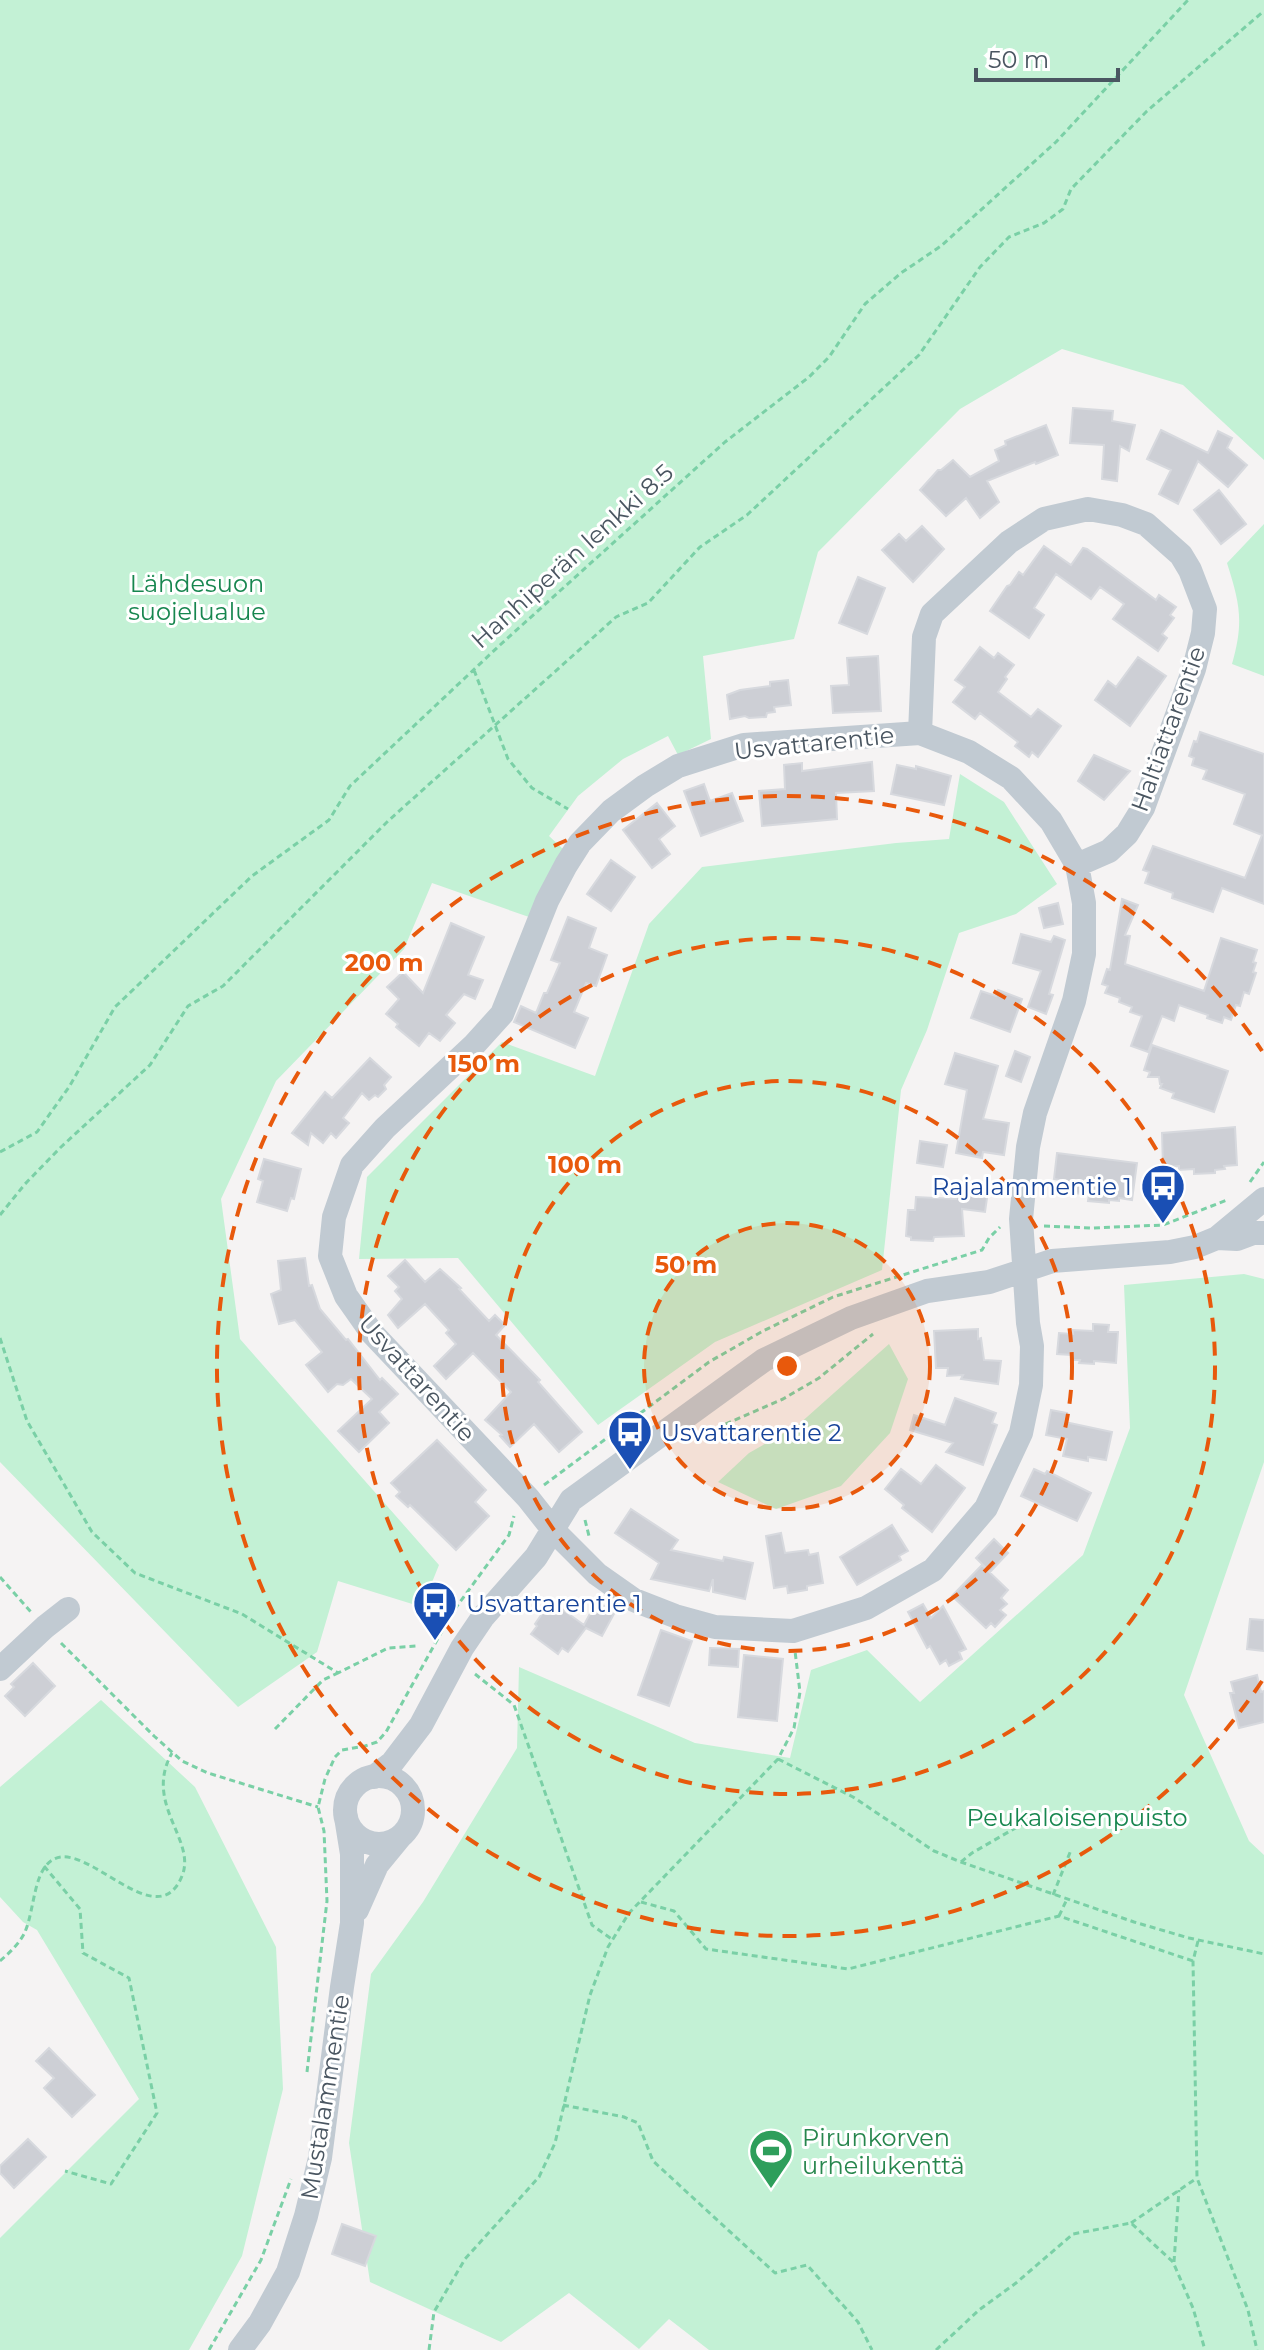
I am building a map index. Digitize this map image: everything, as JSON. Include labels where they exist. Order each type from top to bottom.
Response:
[{"type":"street","name":"Haltiattarentie","points":[[920,733],[924,637],[932,614],[1009,542],[1044,519],[1088,509],[1122,515],[1146,524],[1181,555],[1190,570],[1205,609],[1203,633],[1185,694],[1143,808],[1127,834],[1109,851],[1077,865]]},
{"type":"street","name":"Usvattarentie","points":[[920,733],[969,752],[1011,778],[1051,821],[1077,865],[1084,903],[1084,954],[1074,1001],[1035,1113],[1028,1147],[1021,1224],[1032,1346],[1031,1385],[1021,1433],[986,1508],[933,1570],[866,1608],[793,1631],[715,1627],[634,1600],[597,1574],[554,1531],[528,1498],[372,1333],[346,1296],[330,1256],[334,1217],[352,1165],[385,1128],[474,1045],[502,1014],[547,901],[566,865],[580,843],[611,811],[678,766],[744,745],[920,733]]},
{"type":"street","points":[[421,1725],[413,1757],[412,1818],[408,1828],[400,1837],[381,1844],[369,1843],[350,1828],[346,1804],[350,1794],[356,1786],[392,1763],[421,1725],[462,1648],[483,1617],[536,1557],[571,1500],[764,1360],[851,1318],[927,1291],[989,1282],[1052,1261],[1170,1252],[1195,1247],[1217,1238],[1255,1206]]},
{"type":"street","points":[[1217,1238],[1237,1239],[1264,1233]]},
{"type":"street","points":[[0,1669],[68,1609]]},
{"type":"street","points":[[374,1777],[396,1780],[411,1798]]},
{"type":"street","name":"Mustalammentie","points":[[240,2350],[260,2323],[288,2272],[320,2158],[352,1923],[352,1854],[346,1817]]},
{"type":"street","name":"Mustalammentie","points":[[352,1923],[377,1865],[400,1837]]},
{"type":"path","name":"Hanhiperän lenkki 8.5","points":[[0,1152],[37,1132],[69,1087],[115,1007],[252,876],[329,820],[350,786],[725,442],[809,377],[829,357],[865,304],[901,273],[941,246],[1056,142],[1188,0]]},
{"type":"path","points":[[0,1215],[60,1148],[150,1065],[188,1006],[223,986],[388,821],[616,617],[648,603],[700,547],[747,515],[919,355],[980,267],[1009,237],[1044,223],[1063,209],[1071,189],[1147,111],[1264,11]]},
{"type":"path","points":[[474,670],[508,759],[532,788],[568,809]]},
{"type":"path","points":[[306,2081],[327,1901],[324,1831],[318,1807],[325,1779],[335,1757],[342,1750],[377,1742],[386,1732],[452,1613],[509,1535],[514,1514],[528,1498],[709,1362],[833,1297],[982,1250],[1001,1226],[1021,1224],[1091,1228],[1163,1225],[1237,1196],[1255,1206]]},
{"type":"path","points":[[695,1437],[783,1399],[819,1378],[878,1328]]},
{"type":"path","points":[[0,1338],[27,1421],[92,1532],[135,1573],[242,1614],[338,1673]]},
{"type":"path","points":[[0,1577],[45,1627],[182,1761],[208,1773],[318,1807]]},
{"type":"path","points":[[429,2350],[434,2312],[465,2259],[539,2177],[555,2143],[590,1995],[608,1947],[629,1913],[778,1759],[794,1728],[800,1692],[793,1631]]},
{"type":"path","points":[[275,1729],[323,1680],[388,1648],[416,1646]]},
{"type":"path","points":[[475,1674],[514,1705],[592,1925],[613,1940]]},
{"type":"path","points":[[0,1961],[23,1935],[32,1914],[39,1873],[51,1859],[66,1856],[147,1896],[162,1897],[175,1889],[184,1873],[185,1857],[166,1805],[163,1783],[166,1764],[172,1753]]},
{"type":"path","points":[[778,1759],[853,1797],[934,1851],[961,1862],[1134,1922],[1264,1954]]},
{"type":"path","points":[[961,1862],[1036,1816]]},
{"type":"path","points":[[1053,1895],[1071,1850]]},
{"type":"path","points":[[44,1866],[80,1909],[83,1953],[129,1978],[157,2113],[111,2184],[65,2171]]},
{"type":"path","points":[[1059,1916],[1067,1899]]},
{"type":"path","points":[[641,1902],[674,1911],[706,1949],[848,1969],[1059,1916],[1193,1961]]},
{"type":"path","points":[[1198,1939],[1193,1961],[1197,2178],[1248,2310],[1257,2350]]},
{"type":"path","points":[[563,2105],[624,2117],[638,2123],[653,2161],[775,2273],[807,2265],[858,2322],[872,2350]]},
{"type":"path","points":[[209,2350],[261,2260],[295,2170]]},
{"type":"path","points":[[936,2350],[979,2310],[1073,2234],[1131,2223],[1197,2178]]},
{"type":"path","points":[[1173,2262],[1179,2190]]},
{"type":"path","points":[[1131,2223],[1173,2262],[1193,2308],[1205,2350]]},
{"type":"green space","name":"Lähdesuon suojelualue","points":[[0,0],[1264,0],[1264,460],[1183,385],[1062,349],[960,409],[818,552],[794,639],[703,656],[711,739],[678,755],[668,736],[623,759],[578,796],[549,836],[564,850],[529,917],[432,883],[404,949],[276,1081],[221,1199],[240,1339],[439,1565],[422,1607],[338,1581],[317,1652],[238,1707],[0,1462]]},
{"type":"green space","points":[[1264,524],[1264,676],[1232,664],[1239,613],[1227,563]]},
{"type":"green space","points":[[960,774],[1004,802],[1057,884],[1016,914],[959,933],[927,1030],[901,1090],[882,1270],[715,1342],[598,1425],[458,1258],[359,1259],[367,1177],[502,1042],[595,1076],[649,924],[702,867],[949,839]]},
{"type":"green space","name":"Peukaloisenpuisto","points":[[1244,1274],[1264,1279],[1264,1462],[1184,1695],[1249,1841],[1264,1855],[1264,2350],[709,2350],[669,2319],[639,2349],[569,2293],[501,2342],[370,2282],[349,2143],[371,1974],[423,1902],[517,1748],[519,1667],[695,1743],[790,1758],[811,1670],[867,1650],[920,1702],[1083,1555],[1130,1428],[1124,1285]]},
{"type":"green space","points":[[889,1344],[908,1379],[890,1433],[841,1486],[776,1509],[718,1482],[749,1453],[798,1425]]},
{"type":"green space","points":[[101,1700],[195,1787],[276,1947],[283,2089],[242,2256],[189,2350],[0,2350],[0,2238],[139,2099],[37,1930],[23,1922],[0,1897],[0,1787]]},
{"type":"building","points":[[1073,408],[1113,411],[1112,421],[1135,425],[1129,451],[1120,446],[1117,481],[1102,479],[1104,445],[1070,443]]},
{"type":"building","points":[[1046,425],[1058,455],[987,481],[999,502],[980,518],[966,498],[946,516],[920,490],[938,470],[953,460],[970,477],[999,461],[995,450],[1006,445],[1005,441]]},
{"type":"building","points":[[1161,430],[1208,453],[1218,431],[1232,438],[1227,448],[1247,465],[1228,487],[1198,461],[1178,504],[1159,494],[1171,470],[1147,459]]},
{"type":"building","points":[[1219,490],[1246,524],[1221,544],[1194,510]]},
{"type":"building","points":[[922,526],[944,549],[913,582],[882,550],[899,534],[906,541]]},
{"type":"building","points":[[1044,546],[1071,565],[1083,548],[1087,549],[1156,600],[1159,595],[1176,607],[1170,615],[1174,618],[1162,634],[1167,638],[1158,651],[1113,619],[1124,604],[1100,587],[1091,599],[1056,574],[1034,608],[1044,615],[1029,638],[990,611],[1007,586],[1019,572],[1023,575]]},
{"type":"building","points":[[858,577],[885,588],[867,634],[839,623]]},
{"type":"building","points":[[980,647],[994,658],[998,653],[1014,665],[998,692],[1031,717],[1038,709],[1061,726],[1038,757],[1032,752],[1029,757],[1015,746],[1018,742],[980,713],[975,719],[953,702],[965,687],[955,680]]},
{"type":"building","points":[[878,656],[881,711],[833,713],[831,686],[849,685],[847,658]]},
{"type":"building","points":[[1138,657],[1166,676],[1130,726],[1095,700],[1108,681],[1116,687]]},
{"type":"building","points":[[788,680],[791,705],[774,707],[775,712],[767,713],[766,717],[730,719],[727,695]]},
{"type":"building","points":[[1200,732],[1264,754],[1264,904],[1222,888],[1213,912],[1172,898],[1173,893],[1145,883],[1149,872],[1143,870],[1153,846],[1245,878],[1262,835],[1234,824],[1245,794],[1203,779],[1207,770],[1192,765],[1194,758],[1189,756]]},
{"type":"building","points":[[1094,755],[1130,771],[1104,800],[1078,781]]},
{"type":"building","points":[[872,762],[874,791],[836,793],[837,819],[762,826],[759,791],[785,789],[784,765],[802,763],[802,771]]},
{"type":"building","points":[[897,765],[916,769],[916,766],[951,776],[944,805],[891,794]]},
{"type":"building","points":[[704,784],[710,801],[732,793],[743,821],[701,836],[684,791]]},
{"type":"building","points":[[657,803],[675,826],[659,839],[670,854],[652,868],[623,830]]},
{"type":"building","points":[[611,860],[635,877],[611,911],[587,894]]},
{"type":"building","points":[[1122,899],[1138,905],[1125,935],[1130,936],[1125,964],[1204,991],[1221,938],[1257,950],[1253,962],[1256,963],[1253,972],[1256,973],[1249,994],[1244,992],[1231,1020],[1224,1017],[1222,1023],[1179,1005],[1174,1021],[1162,1016],[1148,1052],[1131,1046],[1142,1016],[1130,1012],[1132,1007],[1119,1002],[1120,998],[1105,993],[1108,986],[1102,984],[1107,969],[1110,970]]},
{"type":"building","points":[[1058,903],[1063,924],[1044,928],[1039,908]]},
{"type":"building","points":[[568,917],[596,928],[589,948],[607,955],[596,986],[586,983],[574,1012],[588,1018],[575,1048],[514,1022],[521,1006],[536,1013],[544,993],[547,993],[560,963],[551,960]]},
{"type":"building","points":[[451,923],[484,937],[468,975],[483,980],[475,999],[464,994],[446,1015],[455,1023],[440,1041],[429,1033],[419,1046],[386,1014],[399,999],[387,987],[403,972],[423,993]]},
{"type":"building","points":[[1021,934],[1051,942],[1054,936],[1065,940],[1046,1014],[1028,1007],[1041,971],[1013,963]]},
{"type":"building","points":[[998,990],[1022,999],[1010,1032],[971,1018],[981,991],[996,996]]},
{"type":"building","points":[[1152,1045],[1228,1071],[1214,1112],[1172,1098],[1174,1093],[1160,1088],[1159,1077],[1148,1077],[1150,1072],[1144,1070]]},
{"type":"building","points":[[1015,1051],[1030,1057],[1021,1082],[1006,1076]]},
{"type":"building","points":[[955,1053],[998,1066],[983,1119],[1009,1123],[1004,1155],[983,1152],[982,1158],[956,1153],[967,1090],[945,1084]]},
{"type":"building","points":[[370,1058],[391,1077],[384,1085],[386,1089],[369,1100],[362,1093],[343,1118],[349,1123],[336,1138],[331,1133],[323,1143],[311,1133],[308,1145],[292,1133],[325,1092],[332,1098]]},
{"type":"building","points":[[1235,1127],[1237,1165],[1224,1166],[1225,1169],[1215,1170],[1215,1173],[1194,1174],[1194,1169],[1163,1167],[1162,1133]]},
{"type":"building","points":[[920,1141],[947,1145],[943,1167],[917,1163]]},
{"type":"building","points":[[1057,1153],[1137,1163],[1132,1200],[1119,1198],[1119,1201],[1109,1200],[1109,1203],[1088,1201],[1089,1195],[1059,1188],[1060,1180],[1054,1179]]},
{"type":"building","points":[[264,1159],[301,1169],[294,1199],[291,1198],[287,1211],[257,1202],[263,1181],[258,1179]]},
{"type":"building","points":[[958,1186],[988,1191],[985,1212],[962,1209],[964,1236],[934,1237],[933,1241],[911,1240],[906,1236],[908,1210],[915,1210],[916,1197],[956,1199]]},
{"type":"building","points":[[305,1258],[309,1286],[312,1285],[320,1309],[380,1380],[382,1378],[398,1394],[379,1412],[389,1423],[359,1452],[338,1431],[372,1399],[351,1379],[343,1385],[337,1384],[328,1392],[306,1365],[322,1352],[295,1320],[279,1324],[271,1294],[281,1290],[278,1261]]},
{"type":"building","points":[[405,1260],[425,1282],[440,1269],[489,1321],[495,1315],[505,1325],[496,1335],[540,1380],[538,1382],[582,1432],[559,1452],[534,1424],[510,1447],[485,1420],[511,1392],[473,1353],[446,1379],[434,1366],[456,1344],[446,1333],[449,1330],[425,1304],[398,1328],[388,1315],[402,1299],[395,1291],[399,1287],[388,1276]]},
{"type":"building","points":[[1093,1324],[1109,1325],[1108,1332],[1118,1332],[1116,1363],[1079,1363],[1080,1360],[1072,1360],[1072,1355],[1057,1354],[1059,1333],[1093,1331]]},
{"type":"building","points":[[978,1329],[984,1360],[1001,1361],[998,1384],[961,1379],[963,1375],[947,1376],[948,1368],[936,1368],[934,1331]]},
{"type":"building","points":[[955,1398],[996,1413],[992,1423],[997,1425],[983,1465],[946,1452],[953,1443],[910,1430],[914,1415],[945,1425]]},
{"type":"building","points":[[1051,1410],[1067,1413],[1065,1422],[1112,1432],[1106,1460],[1088,1457],[1088,1461],[1063,1456],[1067,1439],[1046,1435]]},
{"type":"building","points":[[437,1440],[486,1490],[475,1502],[489,1516],[456,1550],[410,1505],[408,1507],[396,1496],[400,1492],[391,1483]]},
{"type":"building","points":[[936,1465],[965,1488],[932,1532],[902,1508],[904,1505],[885,1489],[901,1469],[921,1484]]},
{"type":"building","points":[[1034,1469],[1045,1474],[1047,1471],[1091,1493],[1077,1521],[1021,1496]]},
{"type":"building","points":[[631,1509],[678,1540],[671,1550],[723,1561],[724,1557],[753,1563],[745,1599],[713,1592],[713,1579],[709,1591],[651,1579],[659,1563],[615,1533]]},
{"type":"building","points":[[892,1525],[908,1551],[899,1556],[901,1560],[857,1585],[840,1557]]},
{"type":"building","points":[[781,1533],[785,1553],[808,1550],[809,1555],[818,1553],[823,1583],[788,1593],[787,1586],[774,1588],[766,1536]]},
{"type":"building","points":[[994,1539],[1008,1553],[990,1572],[976,1558]]},
{"type":"building","points":[[982,1565],[1008,1590],[1001,1598],[1007,1604],[1000,1610],[1006,1615],[995,1627],[991,1623],[986,1628],[952,1596]]},
{"type":"building","points":[[596,1602],[615,1612],[602,1636],[586,1628],[568,1652],[562,1648],[558,1654],[531,1634],[546,1608],[549,1611],[555,1604],[584,1625]]},
{"type":"building","points":[[923,1604],[931,1618],[943,1606],[966,1649],[959,1652],[962,1659],[949,1666],[946,1660],[940,1664],[930,1646],[927,1648],[908,1612]]},
{"type":"building","points":[[1250,1619],[1264,1620],[1264,1651],[1247,1649]]},
{"type":"building","points":[[661,1630],[692,1641],[669,1706],[638,1695]]},
{"type":"building","points":[[710,1648],[739,1649],[738,1667],[709,1665]]},
{"type":"building","points":[[744,1655],[783,1659],[777,1721],[738,1717]]},
{"type":"building","points":[[33,1663],[55,1686],[25,1716],[5,1696],[14,1687],[11,1684]]},
{"type":"building","points":[[1257,1675],[1261,1692],[1264,1691],[1264,1722],[1239,1728],[1230,1693],[1234,1693],[1231,1682]]},
{"type":"building","points":[[49,2048],[95,2095],[72,2117],[44,2088],[54,2078],[36,2061]]},
{"type":"building","points":[[28,2139],[46,2157],[14,2188],[0,2173],[0,2166]]},
{"type":"building","points":[[342,2224],[376,2236],[365,2266],[332,2254]]},
{"type":"place","name":"Rajalammentie 1","points":[[1163,1225]]},
{"type":"place","name":"Usvattarentie 2","points":[[630,1471]]},
{"type":"place","name":"Usvattarentie 1","points":[[435,1642]]},
{"type":"place","name":"Pirunkorven urheilukenttä","points":[[771,2190]]}]
